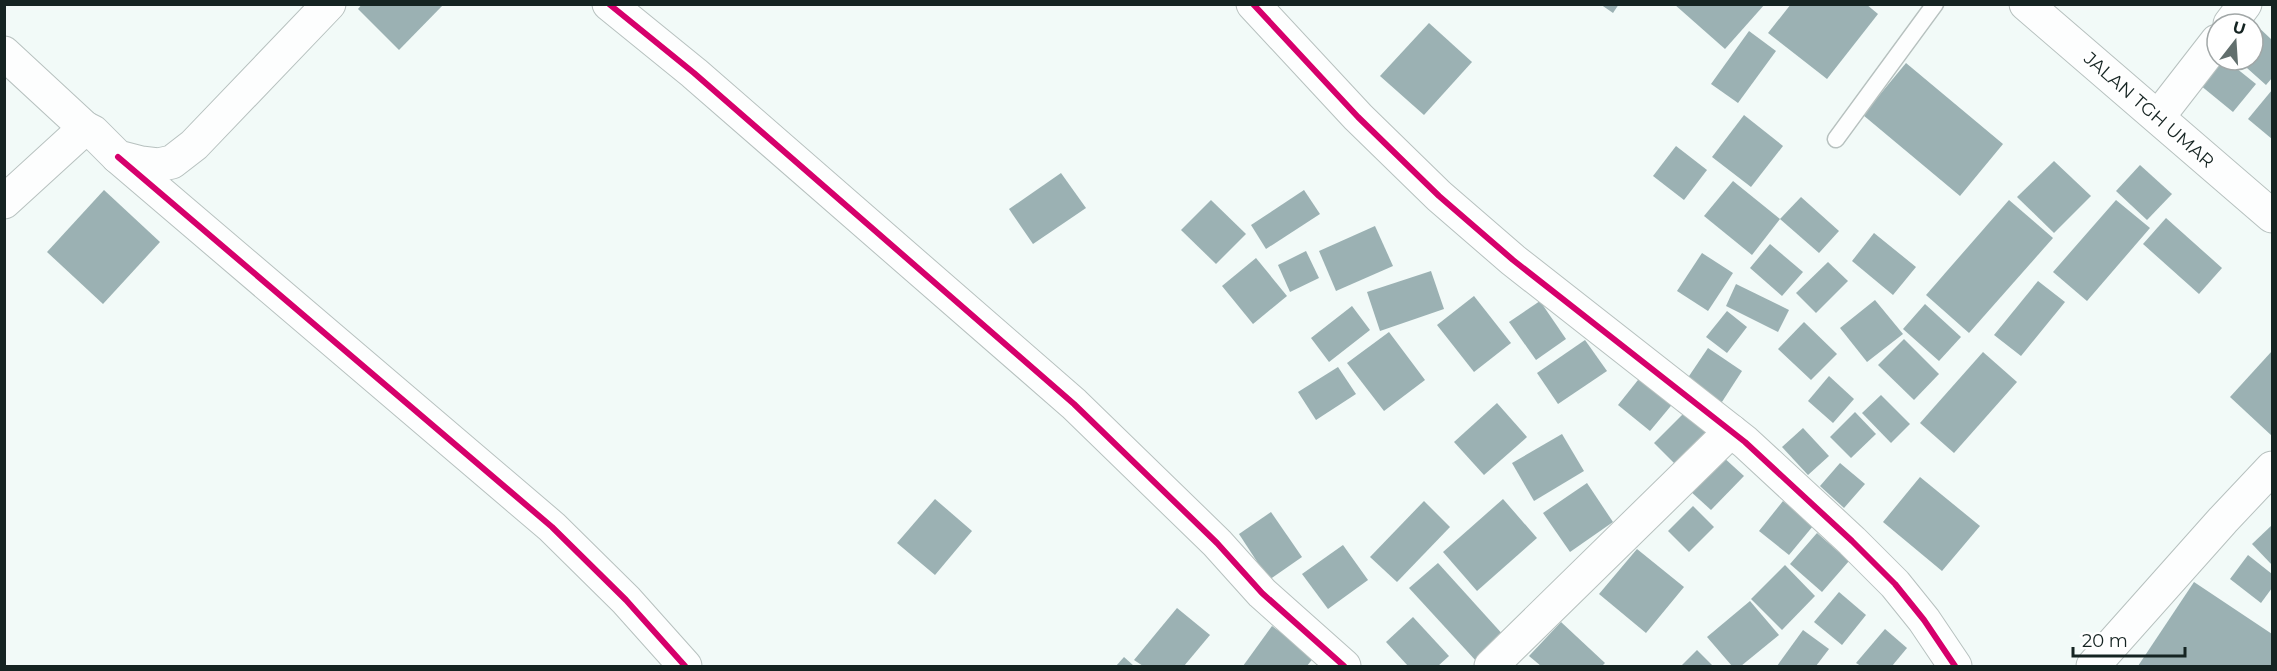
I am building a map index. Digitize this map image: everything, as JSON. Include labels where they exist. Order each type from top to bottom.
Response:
[{"type":"street","points":[[118,157],[158,165],[172,162],[182,155],[329,4]]},
{"type":"street","points":[[609,4],[694,73],[1074,404],[1217,543],[1262,593],[1344,666]]},
{"type":"street","points":[[1253,4],[1358,117],[1439,196],[1513,260],[1767,461],[1895,584],[1924,620],[1955,666]]},
{"type":"street","name":"JALAN TGH UMAR","points":[[2026,4],[2272,216]]},
{"type":"street","points":[[4,53],[118,157],[552,527],[626,600],[685,666]]},
{"type":"street","points":[[2158,117],[2205,56]]},
{"type":"street","points":[[4,202],[85,128]]},
{"type":"street","points":[[1491,666],[1731,431]]},
{"type":"street","points":[[2093,666],[2272,468]]},
{"type":"lane","points":[[1836,139],[1935,4]]},
{"type":"building","points":[[362,4],[444,4],[399,50],[358,9]]},
{"type":"building","points":[[1600,4],[1619,4],[1613,13]]},
{"type":"building","points":[[1674,4],[1765,4],[1725,49]]},
{"type":"building","points":[[1791,4],[1866,4],[1878,14],[1827,79],[1768,33]]},
{"type":"building","points":[[1429,23],[1472,62],[1424,115],[1380,76]]},
{"type":"building","points":[[1749,31],[1776,51],[1738,103],[1711,84]]},
{"type":"building","points":[[2265,33],[2272,40],[2272,78],[2266,85],[2251,72],[2265,72]]},
{"type":"building","points":[[1906,63],[2003,144],[1960,196],[1863,115]]},
{"type":"building","points":[[2210,72],[2241,72],[2256,84],[2233,112],[2200,85]]},
{"type":"building","points":[[2272,90],[2272,139],[2248,119]]},
{"type":"building","points":[[1744,115],[1783,146],[1751,187],[1712,157]]},
{"type":"building","points":[[1676,146],[1707,170],[1684,200],[1653,176]]},
{"type":"building","points":[[2054,161],[2091,196],[2054,233],[2017,197]]},
{"type":"building","points":[[2140,165],[2172,194],[2147,220],[2116,191]]},
{"type":"building","points":[[1061,173],[1086,208],[1033,244],[1009,209]]},
{"type":"building","points":[[1733,181],[1780,219],[1752,255],[1704,216]]},
{"type":"building","points":[[104,190],[160,242],[103,304],[47,252]]},
{"type":"building","points":[[1304,190],[1320,214],[1266,249],[1251,225]]},
{"type":"building","points":[[1801,197],[1839,231],[1819,253],[1780,219]]},
{"type":"building","points":[[1211,200],[1246,234],[1216,264],[1181,230]]},
{"type":"building","points":[[2009,200],[2053,238],[1969,333],[1926,295]]},
{"type":"building","points":[[2116,200],[2150,228],[2087,301],[2053,272]]},
{"type":"building","points":[[2166,218],[2222,268],[2199,294],[2143,244]]},
{"type":"building","points":[[1375,226],[1393,266],[1336,291],[1319,251]]},
{"type":"building","points":[[1874,233],[1916,267],[1893,295],[1852,261]]},
{"type":"building","points":[[1770,244],[1803,272],[1782,296],[1750,268]]},
{"type":"building","points":[[1306,251],[1319,278],[1290,292],[1278,265]]},
{"type":"building","points":[[1702,253],[1733,273],[1708,311],[1677,291]]},
{"type":"building","points":[[1256,258],[1287,296],[1253,324],[1222,286]]},
{"type":"building","points":[[1828,262],[1848,281],[1816,313],[1796,293]]},
{"type":"building","points":[[1431,271],[1444,309],[1380,331],[1367,292]]},
{"type":"building","points":[[2038,281],[2065,302],[2021,356],[1994,335]]},
{"type":"building","points":[[1736,284],[1789,310],[1778,332],[1726,306]]},
{"type":"building","points":[[1474,296],[1511,343],[1474,372],[1437,325]]},
{"type":"building","points":[[1875,300],[1903,334],[1867,362],[1840,328]]},
{"type":"building","points":[[1540,301],[1566,339],[1536,360],[1509,322]]},
{"type":"building","points":[[1925,304],[1961,337],[1939,361],[1903,329]]},
{"type":"building","points":[[1352,306],[1370,330],[1329,362],[1311,338]]},
{"type":"building","points":[[1727,311],[1747,327],[1727,353],[1706,337]]},
{"type":"building","points":[[1804,322],[1837,354],[1811,380],[1778,349]]},
{"type":"building","points":[[1389,332],[1425,380],[1384,411],[1347,363]]},
{"type":"building","points":[[1904,339],[1939,374],[1914,400],[1878,365]]},
{"type":"building","points":[[1585,340],[1607,371],[1558,404],[1537,373]]},
{"type":"building","points":[[1708,348],[1742,371],[1720,405],[1685,382]]},
{"type":"building","points":[[2272,351],[2272,436],[2230,397]]},
{"type":"building","points":[[1983,352],[2017,382],[1954,453],[1920,423]]},
{"type":"building","points":[[1338,367],[1356,394],[1316,420],[1298,392]]},
{"type":"building","points":[[1642,375],[1675,401],[1650,431],[1618,405]]},
{"type":"building","points":[[1829,376],[1854,399],[1833,423],[1808,401]]},
{"type":"building","points":[[1881,395],[1910,424],[1891,443],[1862,413]]},
{"type":"building","points":[[1497,403],[1527,437],[1484,475],[1454,442]]},
{"type":"building","points":[[1686,411],[1712,437],[1680,469],[1654,443]]},
{"type":"building","points":[[1855,412],[1876,434],[1851,458],[1830,437]]},
{"type":"building","points":[[1803,428],[1829,456],[1808,475],[1782,447]]},
{"type":"building","points":[[1562,434],[1584,471],[1534,501],[1512,463]]},
{"type":"building","points":[[1722,456],[1744,476],[1711,510],[1689,490]]},
{"type":"building","points":[[1840,463],[1865,484],[1844,508],[1820,486]]},
{"type":"building","points":[[1920,477],[1980,526],[1942,571],[1883,522]]},
{"type":"building","points":[[1587,483],[1613,522],[1570,552],[1543,513]]},
{"type":"building","points":[[935,499],[972,531],[935,575],[897,543]]},
{"type":"building","points":[[1503,499],[1537,538],[1477,591],[1443,552]]},
{"type":"building","points":[[1424,501],[1450,527],[1397,582],[1370,557]]},
{"type":"building","points":[[1783,501],[1813,526],[1789,555],[1759,531]]},
{"type":"building","points":[[1693,506],[1714,527],[1689,552],[1668,531]]},
{"type":"building","points":[[1271,512],[1302,557],[1269,580],[1239,534]]},
{"type":"building","points":[[2272,525],[2272,565],[2252,544]]},
{"type":"building","points":[[1817,533],[1849,561],[1822,592],[1790,564]]},
{"type":"building","points":[[1343,545],[1368,580],[1328,609],[1302,574]]},
{"type":"building","points":[[1637,549],[1684,587],[1646,633],[1599,594]]},
{"type":"building","points":[[2248,555],[2272,574],[2272,588],[2261,603],[2230,579]]},
{"type":"building","points":[[1438,563],[1505,637],[1477,662],[1409,588]]},
{"type":"building","points":[[1785,565],[1815,596],[1782,630],[1751,599]]},
{"type":"building","points":[[2194,582],[2272,634],[2272,666],[2138,666]]},
{"type":"building","points":[[1839,592],[1866,615],[1842,645],[1814,622]]},
{"type":"building","points":[[1750,601],[1779,635],[1741,666],[1732,666],[1707,637]]},
{"type":"building","points":[[1177,608],[1210,635],[1184,666],[1143,666],[1134,660]]},
{"type":"building","points":[[1413,617],[1449,656],[1438,666],[1408,666],[1386,642]]},
{"type":"building","points":[[1561,622],[1605,663],[1602,666],[1541,666],[1529,656]]},
{"type":"building","points":[[1272,626],[1314,657],[1307,666],[1243,666]]},
{"type":"building","points":[[1885,629],[1907,648],[1892,666],[1861,666],[1856,663]]},
{"type":"building","points":[[1803,630],[1829,649],[1816,666],[1777,666]]},
{"type":"building","points":[[1697,650],[1713,666],[1681,666]]},
{"type":"building","points":[[1124,657],[1134,666],[1116,666]]},
{"type":"cycle path","points":[[609,4],[694,73],[1074,404],[1217,543],[1262,593],[1344,666]]},
{"type":"cycle path","points":[[1253,4],[1358,117],[1439,196],[1513,260],[1745,442],[1852,541],[1895,584],[1924,620],[1955,666]]},
{"type":"cycle path","points":[[118,157],[552,527],[626,600],[685,666]]}]
